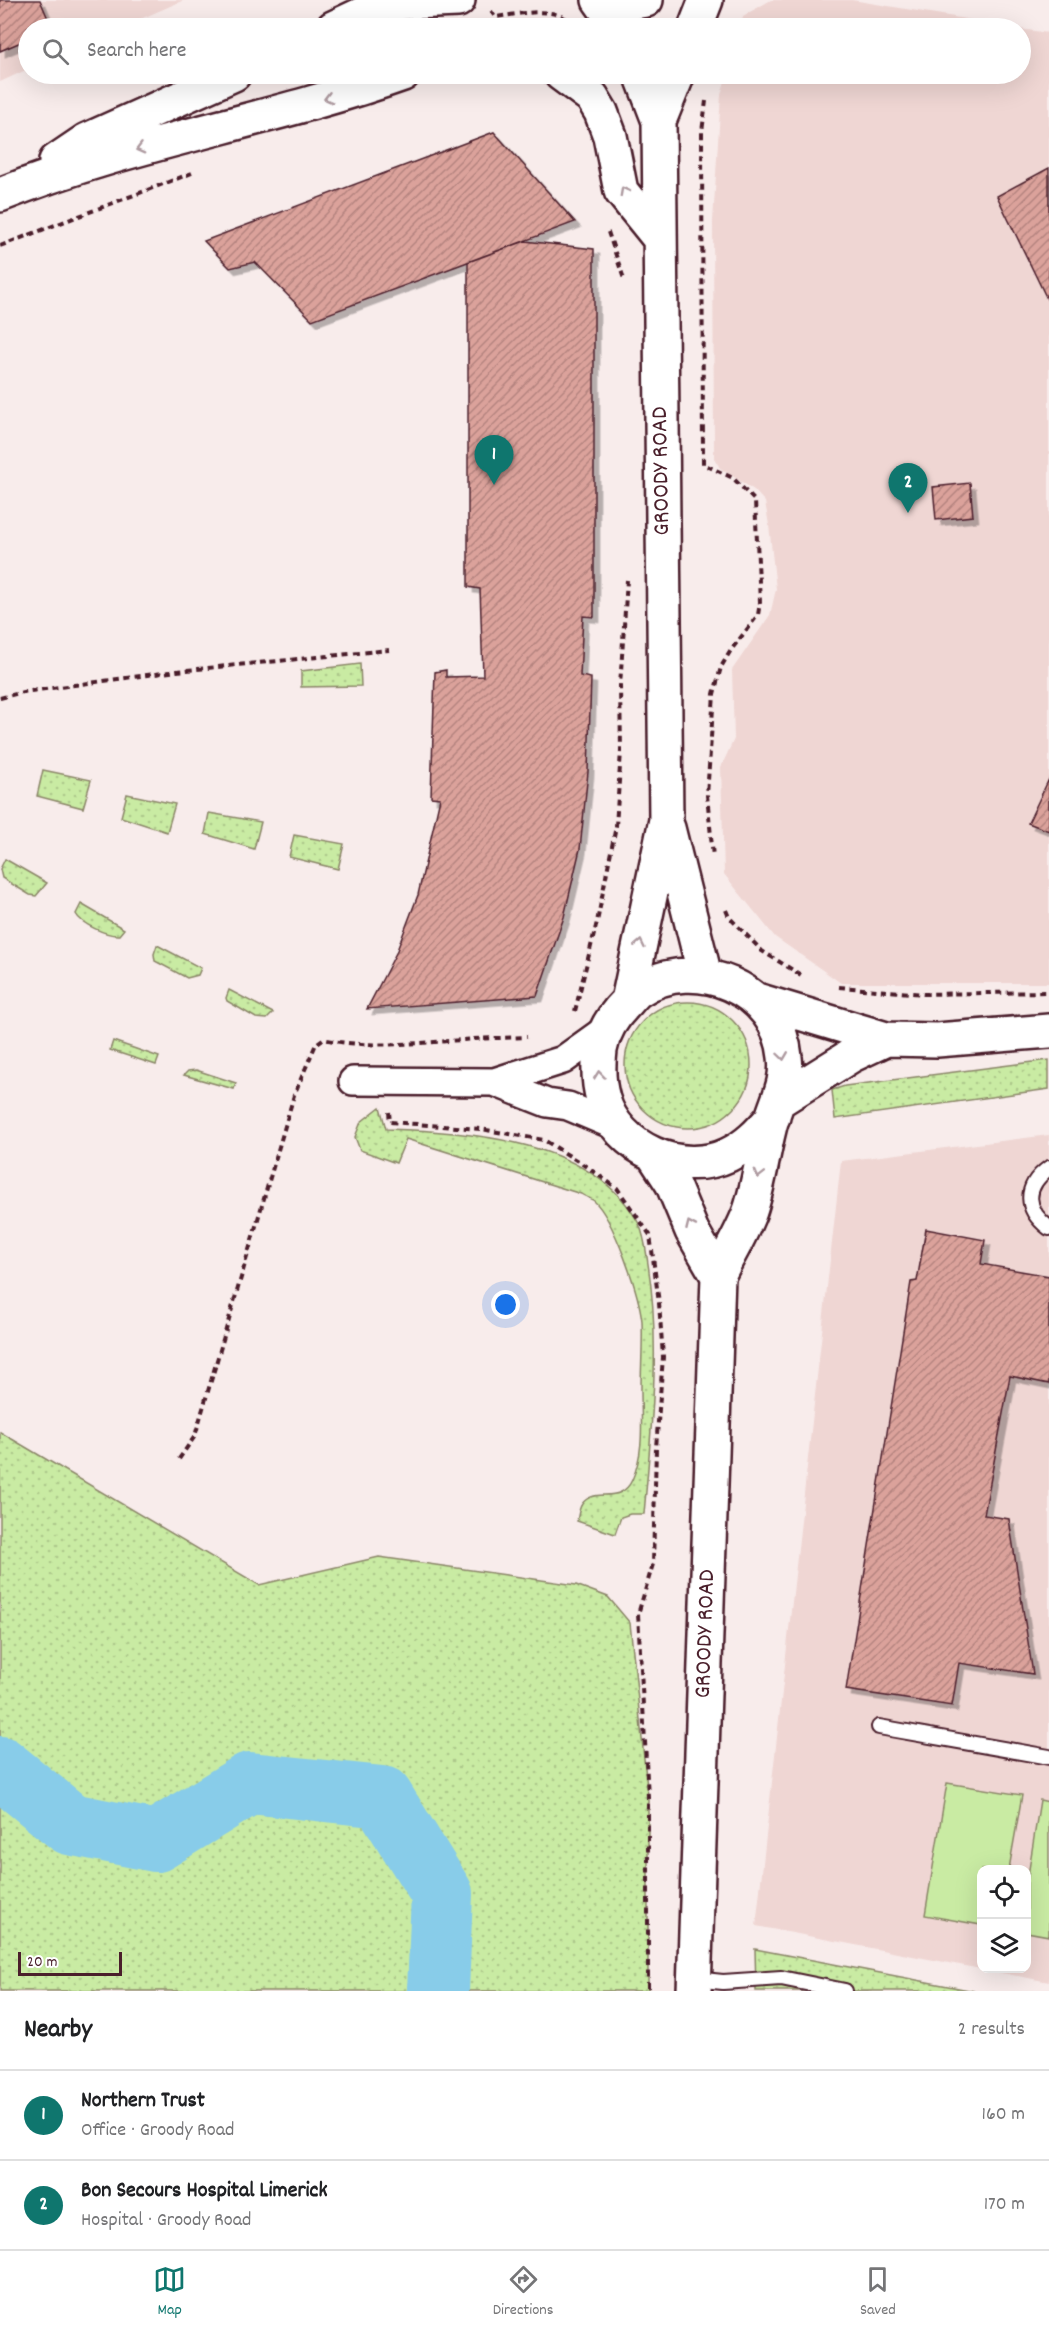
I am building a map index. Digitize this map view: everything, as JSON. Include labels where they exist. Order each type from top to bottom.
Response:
[{"type":"street","points":[[354,18],[391,1],[458,0]]},
{"type":"street","points":[[599,0],[612,18]]},
{"type":"street","points":[[624,0],[634,2],[646,0]]},
{"type":"street","points":[[699,18],[706,0]]},
{"type":"street","points":[[2,194],[87,140],[212,84]]},
{"type":"street","points":[[2,194],[101,159],[375,84]]},
{"type":"street","points":[[574,84],[592,97],[601,112],[610,136],[621,191],[659,238]]},
{"type":"street","points":[[645,84],[659,121]]},
{"type":"street","points":[[659,121],[674,84]]},
{"type":"street","name":"GROODY ROAD","points":[[659,121],[666,820]]},
{"type":"street","points":[[666,820],[705,976]]},
{"type":"street","points":[[666,820],[618,1014],[602,1041],[597,1071],[603,1101],[618,1127],[640,1148],[669,1160],[698,1163],[727,1156],[753,1141],[776,1108],[820,1073],[886,1039]]},
{"type":"street","points":[[353,1081],[494,1082],[563,1060],[618,1014],[639,990],[668,978],[705,976],[730,982],[757,1000],[886,1039],[937,1040],[1049,1030]]},
{"type":"street","points":[[718,1276],[749,1212],[776,1108],[784,1088],[785,1056],[776,1026],[757,1000]]},
{"type":"street","points":[[494,1082],[547,1103],[568,1106],[618,1127]]},
{"type":"street","points":[[653,1154],[672,1183],[692,1231],[718,1276]]},
{"type":"street","name":"GROODY ROAD","points":[[694,1985],[718,1276]]},
{"type":"lane","points":[[1049,1168],[1033,1185],[1030,1203],[1036,1217],[1049,1228]]},
{"type":"lane","points":[[879,1727],[1049,1757]]},
{"type":"lane","points":[[694,1985],[781,1978],[845,1991]]},
{"type":"path","points":[[489,9],[495,17],[542,12],[566,18]]},
{"type":"path","points":[[706,97],[702,132],[703,464],[732,478],[754,501],[760,602],[758,615],[721,667],[714,694],[710,752]]},
{"type":"path","points":[[607,228],[626,284]]},
{"type":"path","points":[[574,1015],[597,922],[616,826],[621,751],[620,686],[627,574]]},
{"type":"path","points":[[0,698],[23,692],[177,671],[389,650]]},
{"type":"path","points":[[832,986],[924,994],[1049,992]]},
{"type":"path","points":[[178,1459],[195,1436],[294,1095],[316,1044],[323,1039],[348,1044],[388,1046],[529,1037]]},
{"type":"path","points":[[544,1140],[617,1188],[650,1235],[659,1303],[663,1357],[656,1448],[653,1564],[638,1614],[648,1797],[648,1991]]},
{"type":"shaded area","points":[[0,0],[184,0],[143,18],[18,18],[18,74],[0,82]]},
{"type":"shaded area","points":[[771,0],[852,0],[960,18],[742,18]]},
{"type":"shaded area","points":[[1031,31],[1049,33],[1049,983],[841,983],[775,937],[724,874],[721,767],[734,739],[732,670],[770,615],[776,589],[765,502],[754,490],[720,468],[714,458],[713,221],[721,95],[724,84],[1031,84]]},
{"type":"shaded area","points":[[1049,1135],[1049,1982],[1002,1973],[1031,1973],[1031,1865],[977,1865],[977,1968],[756,1926],[841,1161]]},
{"type":"green space","points":[[360,664],[361,686],[301,687],[301,671]]},
{"type":"green space","points":[[43,770],[91,780],[83,808],[37,796]]},
{"type":"green space","points":[[127,794],[175,804],[167,832],[121,817]]},
{"type":"green space","points":[[209,813],[261,822],[254,849],[205,834]]},
{"type":"green space","points":[[294,835],[344,844],[338,869],[289,857]]},
{"type":"green space","points":[[5,859],[47,883],[36,896],[30,895],[2,878],[0,869]]},
{"type":"green space","points":[[81,904],[124,929],[119,935],[114,935],[89,925],[76,914]]},
{"type":"green space","points":[[157,945],[201,968],[198,975],[187,978],[155,961],[154,954]]},
{"type":"green space","points":[[229,990],[273,1013],[267,1019],[256,1018],[227,1001]]},
{"type":"green space","points":[[688,1002],[712,1007],[732,1021],[746,1041],[751,1065],[746,1089],[732,1109],[712,1123],[688,1128],[664,1123],[644,1109],[630,1089],[625,1065],[630,1041],[644,1021],[664,1007]]},
{"type":"green space","points":[[113,1041],[159,1057],[156,1065],[110,1050]]},
{"type":"green space","points":[[1049,1060],[1049,1089],[835,1119],[832,1090],[845,1086]]},
{"type":"green space","points":[[196,1070],[236,1083],[234,1089],[184,1075],[188,1071]]},
{"type":"green space","points":[[380,1107],[386,1129],[454,1133],[491,1138],[527,1146],[561,1158],[593,1174],[619,1196],[639,1224],[647,1254],[652,1295],[654,1389],[644,1514],[630,1514],[621,1517],[615,1534],[577,1521],[581,1506],[587,1499],[593,1496],[614,1494],[627,1488],[636,1469],[641,1447],[642,1321],[631,1276],[609,1223],[593,1200],[581,1194],[406,1139],[396,1163],[360,1150],[355,1137],[361,1122]]},
{"type":"green space","points":[[0,1432],[259,1585],[379,1557],[576,1585],[608,1597],[630,1623],[648,1797],[648,1991],[0,1991]]},
{"type":"green space","points":[[947,1783],[1022,1795],[1010,1865],[977,1865],[977,1924],[925,1915]]},
{"type":"green space","points":[[1040,1800],[1049,1802],[1049,1936],[1031,1933],[1030,1865]]},
{"type":"green space","points":[[755,1949],[974,1991],[756,1991]]},
{"type":"building","points":[[0,0],[40,0],[48,18],[18,18],[18,43],[0,51]]},
{"type":"building","points":[[494,132],[575,222],[312,320],[255,262],[230,268],[204,241]]},
{"type":"building","points":[[1049,168],[1049,303],[997,196]]},
{"type":"building","points":[[525,241],[594,249],[594,617],[583,616],[580,676],[591,678],[588,772],[580,849],[564,917],[537,996],[367,1009],[396,953],[418,895],[440,798],[431,797],[435,672],[446,670],[446,677],[483,676],[480,589],[468,587],[468,262]]},
{"type":"building","points":[[970,483],[973,516],[936,520],[933,487]]},
{"type":"building","points":[[1049,779],[1049,831],[1028,823]]},
{"type":"building","points":[[926,1229],[985,1240],[981,1264],[1049,1276],[1049,1384],[1010,1376],[984,1515],[1009,1519],[1033,1674],[959,1663],[952,1706],[846,1690],[911,1282],[917,1281]]},
{"type":"waterway","points":[[0,1767],[70,1824],[156,1841],[250,1783],[382,1797],[442,1894],[438,1991]]},
{"type":"place","name":"Northern Trust","points":[[494,485]]},
{"type":"place","name":"Bon Secours Hospital Limerick","points":[[908,513]]}]
